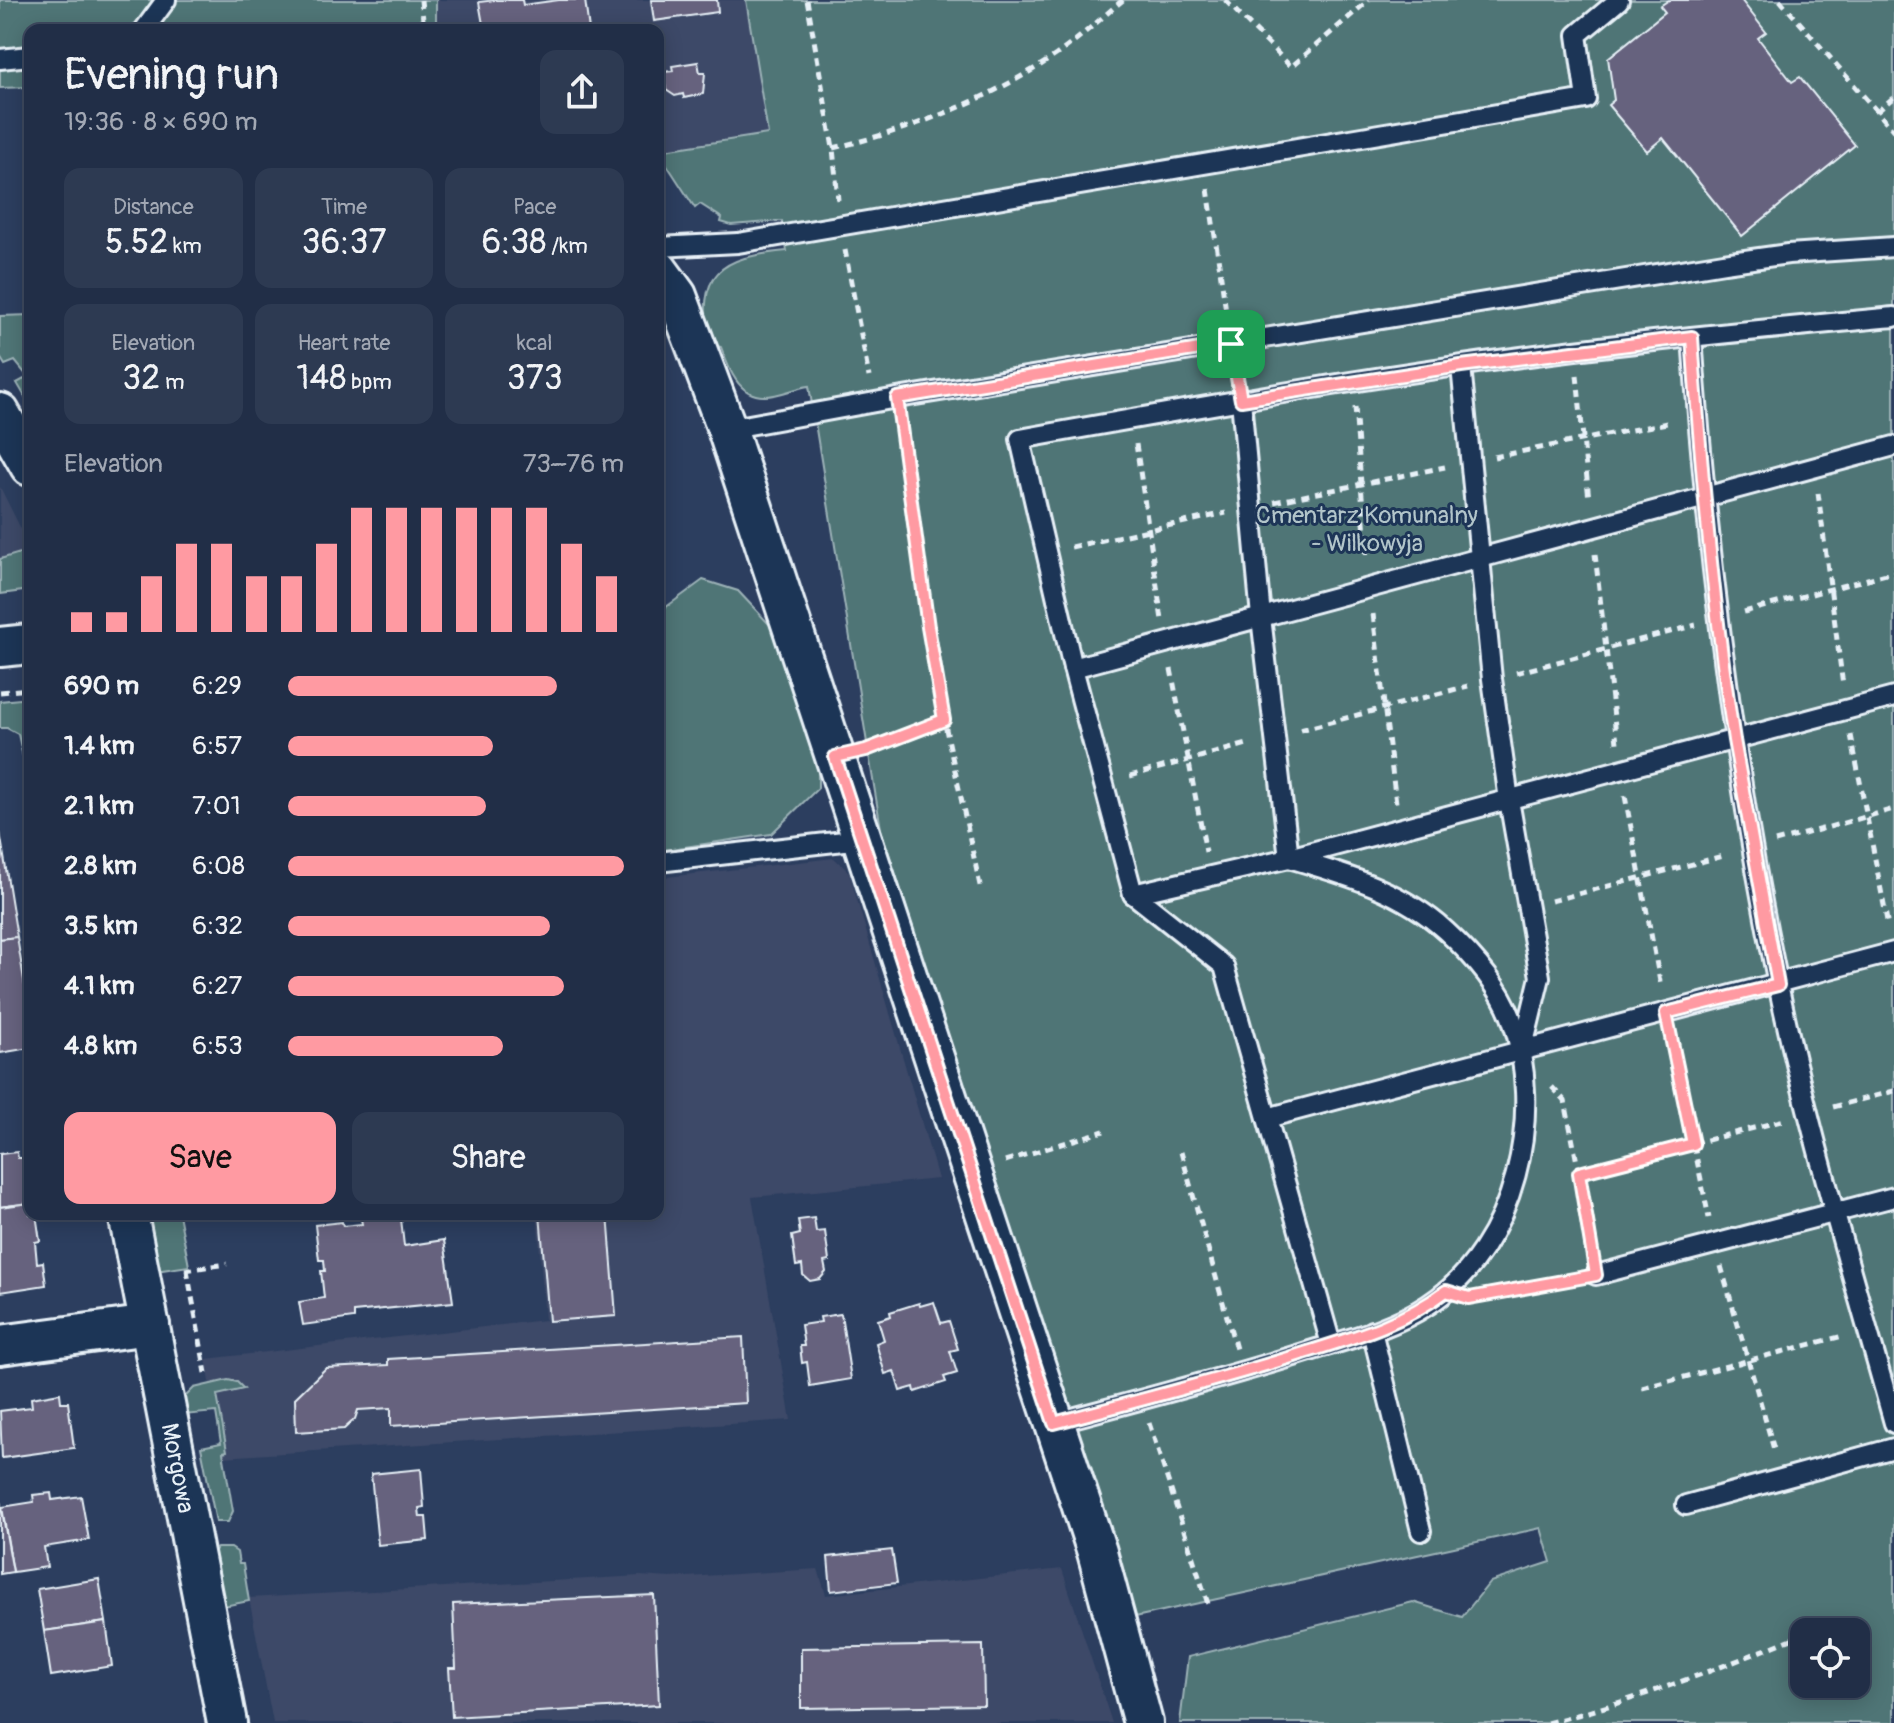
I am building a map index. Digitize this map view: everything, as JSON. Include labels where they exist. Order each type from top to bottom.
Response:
[{"type":"street","points":[[664,278],[677,296],[727,429],[1097,1552],[1143,1723]]},
{"type":"street","points":[[0,413],[24,455]]},
{"type":"street","points":[[0,647],[24,645]]},
{"type":"street","name":"Morgowa","points":[[129,1220],[227,1723]]},
{"type":"street","points":[[0,1345],[150,1325]]},
{"type":"lane","points":[[148,24],[166,0]]},
{"type":"lane","points":[[664,247],[738,243],[1586,99],[1577,35],[1619,0]]},
{"type":"lane","points":[[0,59],[24,57]]},
{"type":"lane","points":[[727,429],[897,398],[1724,263],[1788,254],[1894,247]]},
{"type":"lane","points":[[1331,1344],[1224,966],[1133,894],[1073,668],[1020,439],[1241,400],[1574,350],[1894,317]]},
{"type":"lane","points":[[1692,337],[1704,498],[1734,740],[1778,985],[1835,1212],[1894,1423]]},
{"type":"lane","points":[[1461,366],[1478,558],[1509,800],[1540,977],[1521,1052]]},
{"type":"lane","points":[[1241,400],[1261,617],[1289,858]]},
{"type":"lane","points":[[1073,668],[1894,446]]},
{"type":"lane","points":[[1133,894],[1289,858],[1894,697]]},
{"type":"lane","points":[[664,861],[862,839]]},
{"type":"lane","points":[[1054,1423],[1242,1373],[1405,1318],[1446,1291],[1483,1247],[1514,1187],[1522,1158],[1525,1125],[1521,1052],[1511,1015],[1494,985],[1446,931],[1419,909],[1391,892],[1362,880],[1289,858]]},
{"type":"lane","points":[[1267,1118],[1894,952]]},
{"type":"lane","points":[[1596,1275],[1894,1197]]},
{"type":"lane","points":[[1372,1331],[1421,1531]]},
{"type":"lane","points":[[1686,1505],[1894,1448]]},
{"type":"path","points":[[421,0],[423,24]]},
{"type":"path","points":[[833,148],[880,137],[936,117],[992,91],[1056,55],[1123,0]]},
{"type":"path","points":[[1225,0],[1291,67],[1369,0]]},
{"type":"path","points":[[1780,0],[1894,131]]},
{"type":"path","points":[[1877,112],[1894,97]]},
{"type":"path","points":[[1204,164],[1231,344]]},
{"type":"path","points":[[1574,350],[1620,770],[1666,1013],[1715,1245],[1782,1479]]},
{"type":"path","points":[[897,398],[928,627],[944,720],[981,890]]},
{"type":"path","points":[[1047,553],[1469,461],[1698,417]]},
{"type":"path","points":[[0,692],[24,690]]},
{"type":"path","points":[[835,757],[866,750],[944,720]]},
{"type":"path","points":[[1527,908],[1894,809]]},
{"type":"path","points":[[1446,1291],[1469,1298],[1596,1275],[1565,1101],[1521,1052]]},
{"type":"path","points":[[1579,1173],[1894,1091]]},
{"type":"path","points":[[972,1172],[1104,1131]]},
{"type":"path","points":[[1181,1152],[1242,1373]]},
{"type":"path","points":[[206,1373],[190,1270],[227,1264]]},
{"type":"path","points":[[1642,1388],[1868,1329]]},
{"type":"path","points":[[1142,1399],[1209,1607]]},
{"type":"path","points":[[1547,1723],[1598,1710],[1708,1673],[1790,1640]]},
{"type":"shaded area","points":[[436,0],[746,0],[768,134],[664,150],[664,24],[436,24]]},
{"type":"shaded area","points":[[0,487],[24,535],[24,552],[0,559]]},
{"type":"shaded area","points":[[834,858],[849,872],[938,1179],[752,1197],[791,1420],[223,1457],[206,1359],[545,1320],[537,1220],[664,1220],[664,877]]},
{"type":"shaded area","points":[[818,1569],[826,1595],[1062,1569],[1112,1723],[273,1723],[249,1598],[640,1576],[670,1578]]},
{"type":"green space","points":[[0,0],[436,0],[436,24],[24,24],[24,87],[0,88]]},
{"type":"green space","name":"Cmentarz Komunalny - Wilkowyja","points":[[746,0],[1894,0],[1894,1723],[1180,1723],[1188,1657],[1413,1602],[1462,1617],[1490,1582],[1551,1562],[1541,1528],[1135,1617],[881,829],[809,386],[770,396],[748,392],[736,379],[721,347],[710,344],[706,300],[710,285],[729,264],[787,251],[782,221],[731,225],[721,222],[722,218],[700,204],[695,208],[664,160],[664,150],[768,134]]},
{"type":"green space","points":[[24,315],[24,372],[15,361],[5,365],[0,357],[0,316]]},
{"type":"green space","points":[[24,379],[24,395],[17,383]]},
{"type":"green space","points":[[24,552],[24,591],[0,594],[0,559]]},
{"type":"green space","points":[[703,580],[738,591],[770,625],[818,751],[818,788],[771,834],[664,850],[664,609]]},
{"type":"green space","points":[[24,699],[24,757],[18,734],[0,728],[0,701]]},
{"type":"green space","points":[[145,1220],[180,1220],[189,1266],[155,1271]]},
{"type":"green space","points":[[228,1380],[237,1382],[244,1389],[217,1395],[233,1511],[228,1522],[216,1522],[201,1447],[221,1443],[216,1412],[183,1415],[185,1397],[194,1388]]},
{"type":"green space","points":[[217,1548],[231,1548],[237,1552],[239,1564],[243,1564],[249,1601],[224,1606],[220,1603],[211,1556]]},
{"type":"building","points":[[522,0],[523,5],[585,0],[588,24],[483,24],[479,2]]},
{"type":"building","points":[[651,0],[717,0],[718,12],[654,21]]},
{"type":"building","points":[[1669,0],[1741,0],[1766,32],[1758,38],[1792,82],[1800,77],[1855,145],[1742,236],[1663,138],[1647,151],[1608,105],[1614,100],[1608,58],[1665,12],[1660,6]]},
{"type":"building","points":[[698,62],[700,73],[705,73],[703,94],[684,98],[683,94],[675,96],[666,90],[664,72],[673,71],[672,66]]},
{"type":"building","points":[[0,832],[17,937],[0,939]]},
{"type":"building","points":[[17,937],[24,980],[24,1049],[0,1053],[0,939]]},
{"type":"building","points":[[17,1152],[18,1158],[24,1158],[24,1204],[0,1207],[0,1154]]},
{"type":"building","points":[[24,1204],[24,1220],[37,1220],[40,1241],[35,1242],[37,1263],[43,1262],[46,1285],[0,1292],[0,1207]]},
{"type":"building","points":[[814,1218],[816,1232],[825,1231],[829,1261],[824,1262],[826,1272],[820,1279],[810,1281],[803,1275],[802,1265],[796,1266],[792,1236],[800,1234],[798,1220]]},
{"type":"building","points":[[361,1220],[401,1220],[404,1246],[444,1240],[453,1302],[354,1312],[354,1318],[303,1325],[299,1302],[324,1298],[321,1271],[325,1271],[324,1260],[319,1260],[315,1225],[342,1222],[343,1226],[362,1224]]},
{"type":"building","points":[[541,1220],[608,1220],[616,1316],[549,1321]]},
{"type":"building","points":[[934,1302],[941,1323],[949,1321],[958,1349],[950,1351],[957,1373],[944,1377],[946,1382],[915,1392],[914,1387],[900,1391],[894,1371],[885,1374],[876,1343],[884,1340],[878,1320],[891,1316],[890,1312]]},
{"type":"building","points":[[841,1314],[851,1379],[810,1386],[807,1362],[802,1363],[800,1346],[804,1346],[801,1325],[821,1322],[820,1317]]},
{"type":"building","points":[[743,1337],[746,1403],[391,1426],[391,1408],[358,1410],[355,1419],[344,1429],[296,1432],[295,1398],[326,1368],[388,1365],[388,1359]]},
{"type":"building","points":[[60,1393],[61,1402],[68,1402],[74,1448],[2,1458],[0,1411],[32,1407],[31,1398]]},
{"type":"building","points":[[421,1469],[424,1507],[419,1508],[420,1517],[426,1517],[428,1540],[378,1545],[371,1474]]},
{"type":"building","points":[[51,1493],[52,1500],[81,1496],[89,1540],[44,1547],[47,1567],[13,1572],[2,1507],[34,1502],[33,1495]]},
{"type":"building","points":[[0,1500],[13,1572],[0,1574]]},
{"type":"building","points":[[892,1550],[897,1583],[831,1591],[828,1557]]},
{"type":"building","points":[[99,1579],[106,1622],[44,1631],[37,1589]]},
{"type":"building","points":[[654,1595],[659,1705],[452,1717],[449,1668],[456,1668],[453,1604]]},
{"type":"building","points":[[106,1622],[112,1666],[51,1676],[44,1631]]},
{"type":"building","points":[[983,1645],[984,1705],[801,1708],[801,1648]]},
{"type":"route","points":[[1692,337],[1704,498],[1734,740],[1778,985],[1666,1013],[1693,1144],[1579,1173],[1596,1275],[1469,1298],[1446,1291],[1405,1318],[1372,1331],[1242,1373],[1054,1423],[835,757],[866,750],[944,720],[928,627],[897,398],[1231,344],[1241,400],[1574,350],[1692,337]]}]
